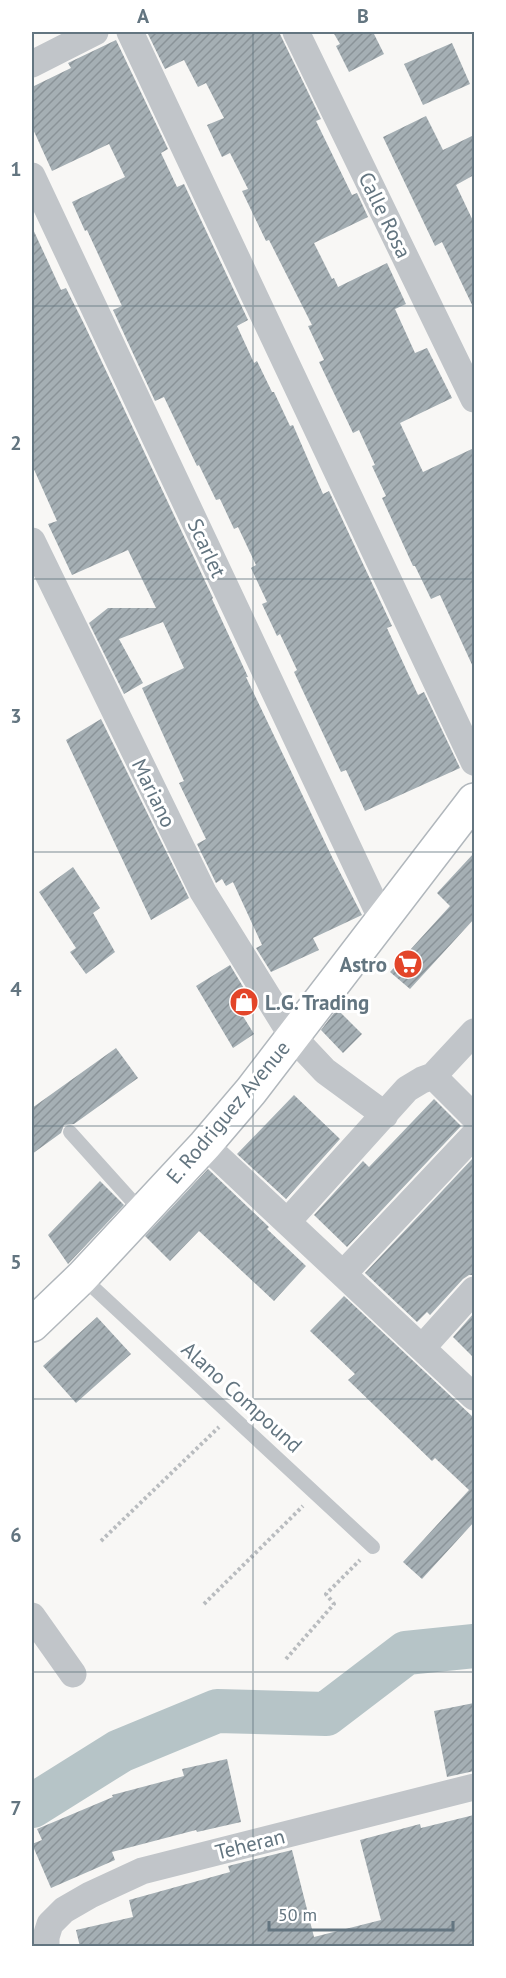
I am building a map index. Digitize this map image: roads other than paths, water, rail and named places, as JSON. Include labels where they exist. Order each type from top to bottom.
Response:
[{"type":"main road","name":"E. Rodriguez Avenue","points":[[32,1325],[82,1277],[205,1145],[251,1091],[474,800]]},
{"type":"street","points":[[32,64],[95,32]]},
{"type":"street","points":[[130,32],[474,762]]},
{"type":"street","name":"Calle Rosa","points":[[296,32],[474,399]]},
{"type":"street","name":"Scarlet","points":[[32,176],[382,921]]},
{"type":"street","name":"Mariano","points":[[32,541],[203,892],[292,1036],[325,1071],[385,1115]]},
{"type":"street","points":[[287,1222],[407,1089],[434,1076],[474,1032]]},
{"type":"street","points":[[434,1076],[474,1117]]},
{"type":"street","points":[[343,1274],[474,1135]]},
{"type":"street","points":[[205,1145],[474,1397]]},
{"type":"street","points":[[422,1348],[474,1290]]},
{"type":"street","points":[[32,1616],[73,1674]]},
{"type":"street","name":"Teheran","points":[[46,1942],[50,1924],[64,1910],[142,1871],[474,1787]]},
{"type":"lane","points":[[70,1132],[142,1212]]},
{"type":"lane","name":"Alano Compound","points":[[82,1277],[373,1547]]},
{"type":"waterway","points":[[32,1806],[120,1751],[217,1711],[326,1714],[406,1653],[474,1646]]},
{"type":"place","name":"Astro","points":[[408,964]]},
{"type":"place","name":"L.G. Trading","points":[[244,1002]]}]
